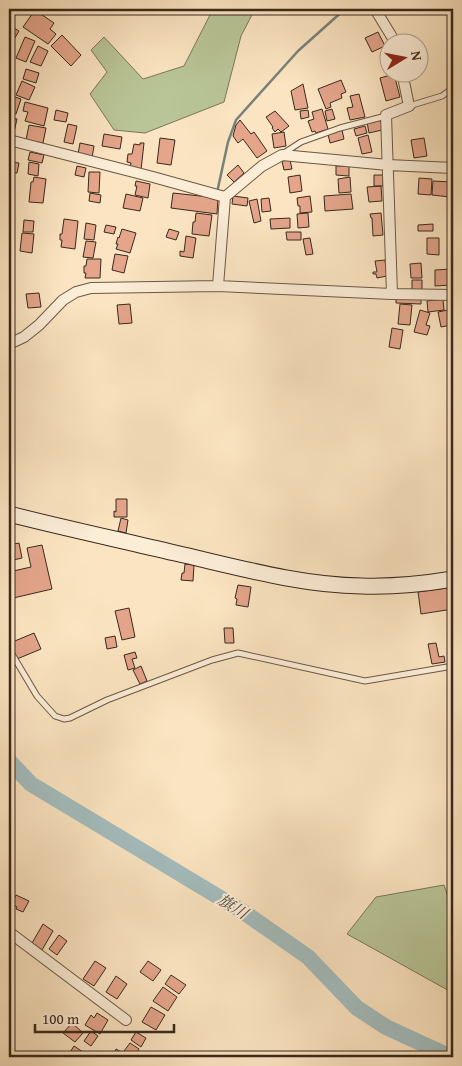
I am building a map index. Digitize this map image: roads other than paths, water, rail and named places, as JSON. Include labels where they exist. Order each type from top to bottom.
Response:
[{"type":"street","points":[[376,9],[389,32]]},
{"type":"street","points":[[392,294],[386,115],[409,106],[404,82]]},
{"type":"street","points":[[9,140],[225,197]]},
{"type":"street","points":[[218,286],[225,197],[262,166],[282,155],[388,165],[453,168]]},
{"type":"street","points":[[9,344],[32,331],[62,300],[76,292],[91,288],[218,286],[452,295]]},
{"type":"street","points":[[9,514],[252,571],[313,582],[363,586],[423,584],[453,579]]},
{"type":"street","points":[[9,932],[126,1020]]},
{"type":"lane","points":[[409,106],[442,96],[453,88]]},
{"type":"lane","points":[[282,155],[301,142],[340,128],[386,115]]},
{"type":"lane","points":[[452,295],[453,317]]},
{"type":"lane","points":[[9,649],[37,696],[55,716],[64,720],[107,700],[204,663],[238,653],[366,681],[453,666]]},
{"type":"waterway","points":[[218,188],[228,142],[236,120],[298,51],[345,9]]},
{"type":"waterway","name":"旗川","points":[[9,761],[31,784],[242,911],[308,957],[357,1008],[386,1027],[451,1057]]}]
